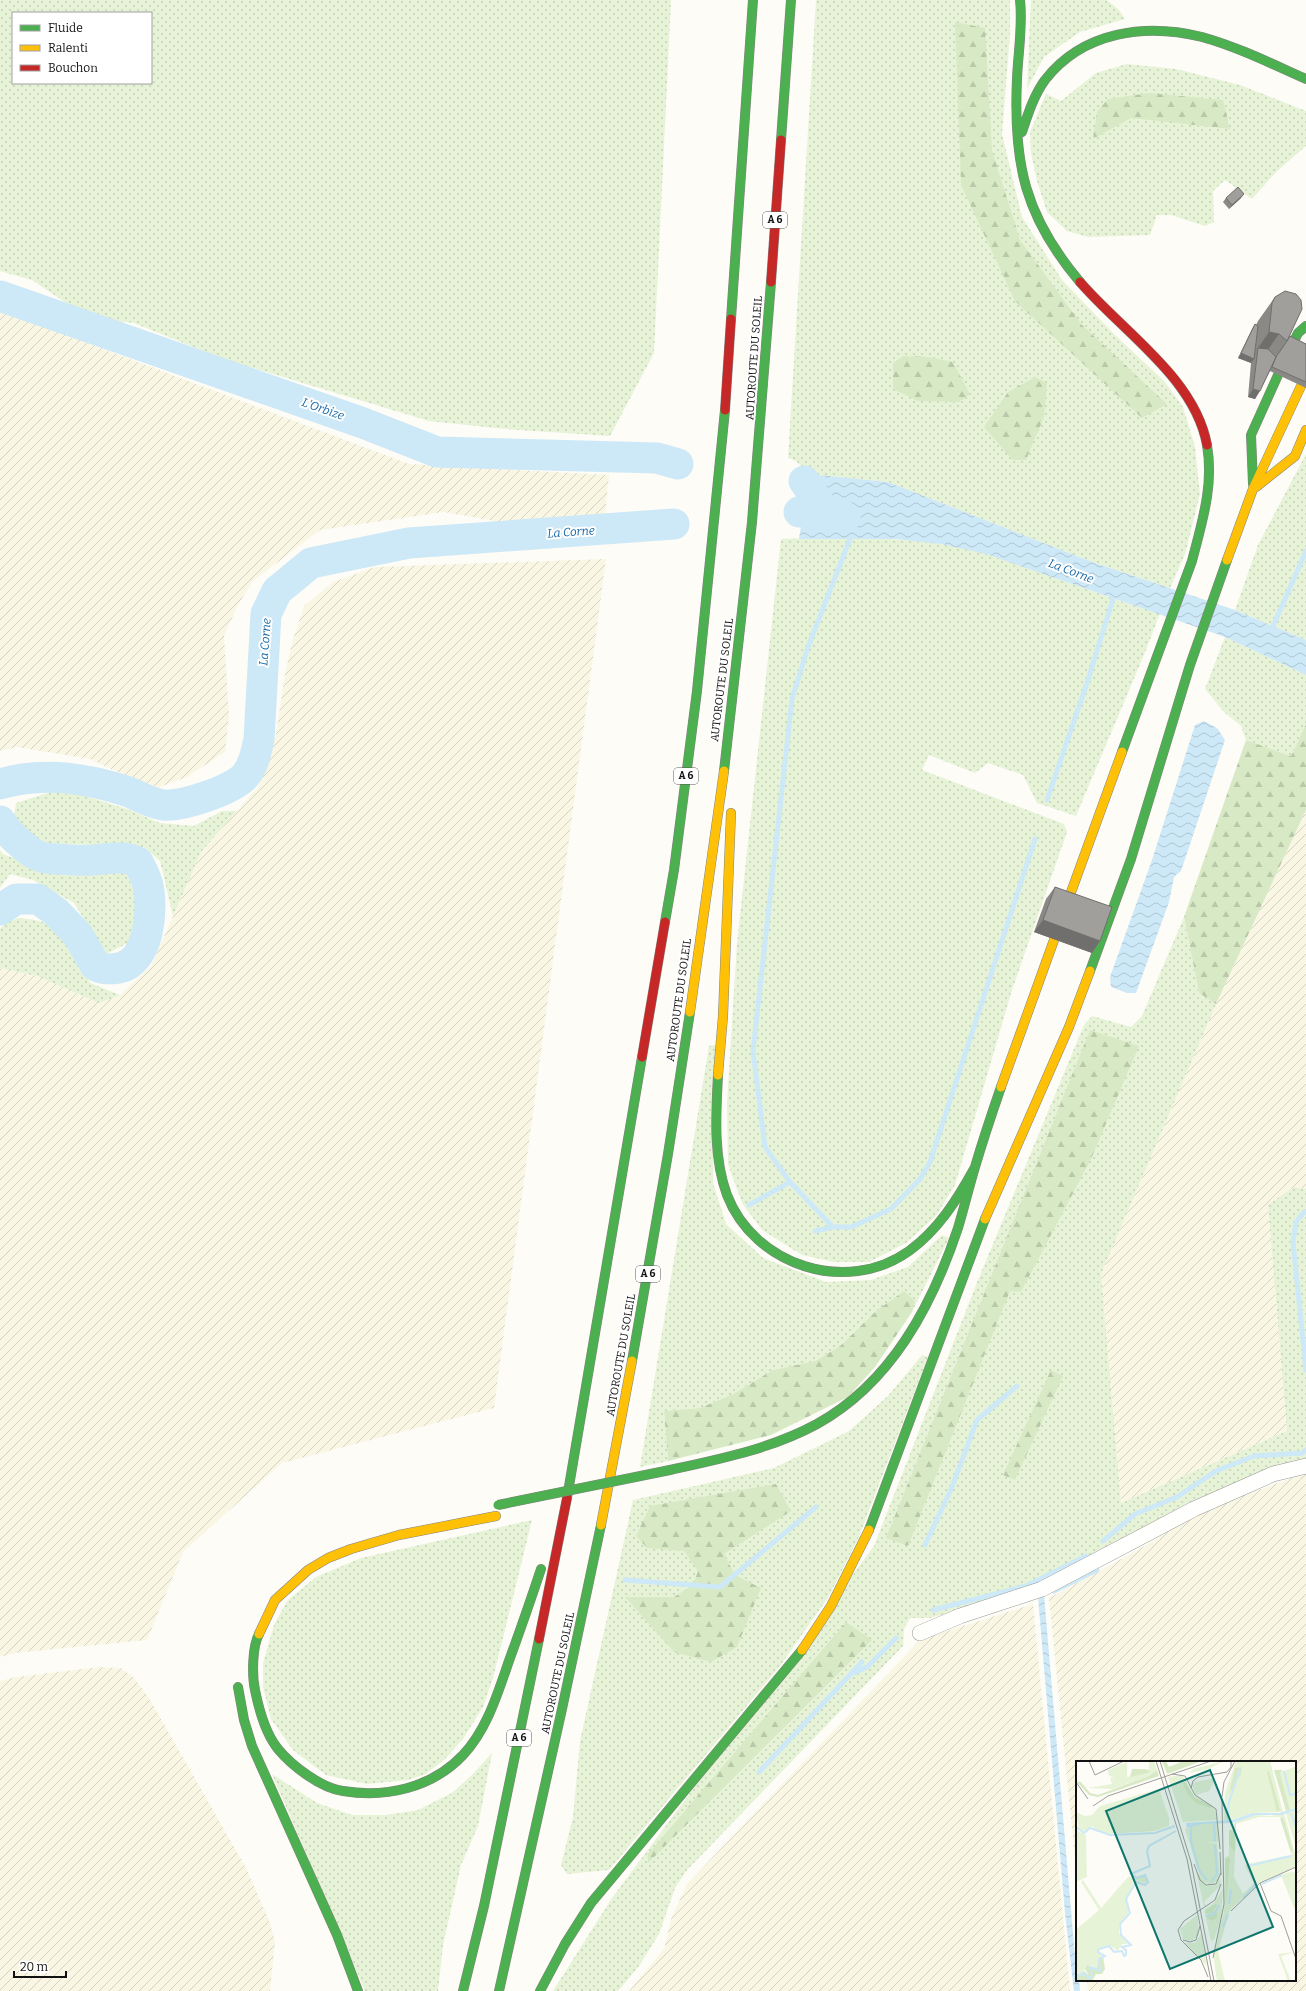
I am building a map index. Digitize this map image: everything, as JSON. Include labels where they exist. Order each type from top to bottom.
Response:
[{"type":"highway","name":"A 6","points":[[463,1991],[484,1906],[570,1483],[674,870],[713,549],[723,434],[753,0]]},
{"type":"highway","name":"AUTOROUTE DU SOLEIL","points":[[500,1991],[563,1710],[620,1430],[664,1183],[703,924],[736,667],[760,440],[791,0]]},
{"type":"highway","points":[[1020,0],[1016,109],[1019,145],[1025,183],[1034,213],[1044,234],[1059,256],[1088,290],[1170,373],[1187,395],[1204,432],[1210,473],[1205,509],[1192,561],[1066,906]]},
{"type":"highway","points":[[1019,145],[1026,116],[1033,100],[1042,84],[1052,71],[1076,50],[1103,37],[1148,30],[1188,34],[1250,55],[1306,79]]},
{"type":"highway","points":[[1293,343],[1298,333],[1306,326]]},
{"type":"highway","points":[[1254,489],[1251,435],[1278,375]]},
{"type":"highway","points":[[540,1991],[564,1944],[591,1904],[633,1850],[800,1652],[831,1606],[870,1529],[985,1219],[1069,1027],[1131,860],[1190,665],[1222,572],[1254,489],[1301,386]]},
{"type":"highway","points":[[1254,489],[1294,456],[1306,430]]},
{"type":"highway","points":[[1254,489],[1261,440]]},
{"type":"highway","points":[[1254,489],[1285,451]]},
{"type":"highway","points":[[732,786],[736,667]]},
{"type":"highway","points":[[731,802],[721,1047],[715,1136],[723,1186],[740,1221],[751,1234],[772,1252],[795,1264],[833,1272],[871,1269],[898,1258],[923,1240],[956,1202],[974,1169]]},
{"type":"highway","points":[[1078,845],[1104,803]]},
{"type":"highway","points":[[1096,852],[1104,803]]},
{"type":"highway","points":[[495,1506],[733,1456],[793,1435],[844,1406],[875,1379],[904,1342],[935,1286],[954,1240],[974,1169],[1023,1020],[1054,940]]},
{"type":"highway","points":[[1023,1020],[1051,978]]},
{"type":"highway","points":[[1023,1020],[1028,984]]},
{"type":"highway","points":[[954,1273],[985,1219]]},
{"type":"highway","points":[[500,1515],[389,1538],[342,1553],[308,1570],[285,1588],[276,1598],[257,1634],[253,1654],[252,1686],[258,1712],[264,1725],[280,1751],[292,1763],[316,1781],[331,1787],[366,1794],[411,1788],[425,1783],[450,1768],[470,1747],[489,1716],[570,1483]]},
{"type":"highway","points":[[597,1496],[620,1491]]},
{"type":"highway","points":[[558,1504],[574,1500]]},
{"type":"highway","points":[[238,1675],[244,1720],[252,1746],[337,1935],[358,1991]]},
{"type":"street","points":[[920,1632],[960,1616],[1042,1588],[1194,1509],[1273,1474],[1306,1466]]},
{"type":"shaded area","points":[[0,310],[409,464],[609,475],[605,516],[533,528],[444,512],[320,530],[253,581],[238,605],[224,636],[229,716],[225,752],[187,777],[154,789],[90,759],[17,747],[0,751]]},
{"type":"shaded area","points":[[606,559],[494,1408],[282,1463],[183,1552],[147,1640],[15,1653],[0,1657],[0,968],[37,976],[99,1003],[120,995],[151,966],[201,852],[258,787],[268,764],[276,734],[285,674],[293,639],[304,606],[333,582],[375,567]]},
{"type":"shaded area","points":[[1306,810],[1306,1189],[1294,1187],[1268,1205],[1287,1431],[1121,1503],[1101,1274],[1216,1004]]},
{"type":"shaded area","points":[[1306,1473],[1306,1991],[1088,1991],[1087,1981],[1296,1981],[1296,1761],[1076,1761],[1076,1869],[1049,1598],[1136,1551],[1208,1508]]},
{"type":"shaded area","points":[[1033,1604],[1070,1991],[629,1991],[664,1949],[671,1919],[687,1884],[921,1639]]},
{"type":"shaded area","points":[[99,1667],[121,1668],[134,1678],[149,1698],[246,1868],[269,1920],[275,1942],[270,1991],[0,1991],[0,1681],[16,1677]]},
{"type":"green space","points":[[0,0],[671,0],[654,353],[610,436],[505,429],[429,421],[223,359],[134,323],[94,318],[78,311],[32,280],[0,271]]},
{"type":"green space","points":[[816,0],[1010,0],[1010,34],[1002,134],[1022,217],[1062,280],[1113,333],[1165,382],[1183,407],[1195,447],[1200,494],[1185,554],[1170,588],[1092,562],[888,482],[809,474],[796,461],[788,458]]},
{"type":"green space","points":[[1031,0],[1107,0],[1119,10],[1125,19],[1080,32],[1044,57],[1027,89]]},
{"type":"green space","points":[[955,22],[985,28],[992,150],[1020,240],[1082,325],[1167,404],[1142,418],[1015,301],[961,185]]},
{"type":"green space","points":[[1127,64],[1176,69],[1240,85],[1306,111],[1306,146],[1276,172],[1252,199],[1225,180],[1213,191],[1214,222],[1205,226],[1171,215],[1157,215],[1150,235],[1088,237],[1067,231],[1047,212],[1037,181],[1031,153],[1030,132],[1046,94],[1061,101],[1096,73]]},
{"type":"green space","points":[[1149,93],[1223,100],[1230,129],[1131,118],[1093,139],[1097,112],[1108,99]]},
{"type":"green space","points":[[903,356],[929,357],[953,362],[970,394],[959,402],[918,401],[893,389],[893,363]]},
{"type":"green space","points":[[1035,377],[1047,383],[1044,417],[1026,460],[1013,460],[984,427],[1008,392]]},
{"type":"green space","points":[[1306,454],[1306,640],[1235,610],[1258,545]]},
{"type":"green space","points":[[859,538],[911,540],[937,543],[987,554],[1116,600],[1160,613],[1146,650],[1076,816],[1037,803],[1023,775],[988,763],[975,773],[929,755],[922,770],[1064,824],[1067,832],[1012,990],[955,1185],[936,1216],[906,1243],[869,1262],[834,1262],[802,1255],[762,1230],[742,1203],[728,1164],[727,1103],[737,944],[781,539]]},
{"type":"green space","points":[[1225,637],[1306,675],[1306,724],[1291,756],[1246,740],[1241,726],[1224,712],[1205,689]]},
{"type":"green space","points":[[1306,724],[1306,810],[1216,1004],[1199,993],[1184,917],[1246,740],[1291,756]]},
{"type":"green space","points":[[51,792],[82,795],[127,809],[160,823],[194,826],[222,811],[237,811],[201,852],[173,916],[160,861],[144,847],[45,843],[27,834],[14,817],[16,803]]},
{"type":"green space","points":[[0,850],[3,854],[43,869],[126,872],[139,901],[134,940],[106,954],[74,903],[33,880],[10,874],[0,888]]},
{"type":"green space","points":[[1184,917],[1199,993],[1216,1004],[1101,1274],[1121,1503],[1287,1431],[1268,1205],[1294,1187],[1306,1189],[1306,1460],[1022,1592],[930,1618],[910,1618],[904,1629],[903,1646],[687,1870],[675,1888],[659,1934],[639,1966],[618,1991],[553,1991],[612,1898],[874,1546],[978,1280],[1084,1025],[1092,1016],[1131,1027],[1142,1016]]},
{"type":"green space","points":[[18,918],[39,921],[57,930],[65,938],[77,955],[90,983],[120,995],[99,1003],[37,976],[0,968],[0,929],[4,924]]},
{"type":"green space","points":[[1090,1030],[1139,1046],[1091,1159],[1021,1292],[1010,1291],[908,1546],[886,1538]]},
{"type":"green space","points":[[715,1045],[713,1183],[726,1224],[763,1258],[826,1282],[871,1280],[908,1267],[942,1235],[949,1238],[912,1312],[876,1311],[840,1346],[815,1361],[773,1370],[733,1394],[700,1408],[664,1411],[668,1461],[640,1467],[709,1046]]},
{"type":"green space","points":[[904,1291],[915,1301],[912,1312],[875,1367],[848,1397],[771,1435],[668,1461],[664,1411],[700,1408],[733,1394],[773,1370],[815,1361],[840,1346],[876,1311]]},
{"type":"green space","points":[[922,1355],[928,1357],[858,1539],[829,1596],[780,1666],[609,1870],[567,1874],[561,1865],[573,1817],[580,1741],[633,1500],[774,1468],[849,1431],[888,1396]]},
{"type":"green space","points":[[1051,1370],[1063,1376],[1015,1480],[1003,1475]]},
{"type":"green space","points":[[776,1484],[791,1511],[724,1554],[735,1575],[761,1588],[737,1647],[711,1662],[674,1652],[625,1597],[674,1597],[693,1585],[698,1571],[684,1551],[647,1548],[636,1536],[650,1506]]},
{"type":"green space","points":[[532,1520],[493,1678],[483,1707],[463,1739],[445,1759],[426,1774],[408,1780],[367,1784],[326,1775],[293,1750],[271,1719],[263,1687],[263,1663],[274,1625],[287,1601],[316,1577],[361,1558]]},
{"type":"green space","points":[[846,1622],[872,1640],[648,1863],[648,1854]]},
{"type":"green space","points":[[492,1753],[478,1826],[461,1865],[443,1945],[438,1991],[365,1991],[272,1774],[317,1803],[352,1815],[387,1815],[418,1810],[452,1793],[473,1774]]},
{"type":"water","points":[[809,474],[888,482],[1092,562],[1235,610],[1306,640],[1306,675],[1225,637],[986,554],[941,544],[896,539],[799,539]]},
{"type":"water","points":[[1204,721],[1217,728],[1225,740],[1181,871],[1174,877],[1169,902],[1136,993],[1127,993],[1111,987],[1110,977],[1152,860],[1195,725]]},
{"type":"water","points":[[1044,1595],[1076,1981],[1079,1981],[1080,1991],[1074,1991],[1065,1913],[1038,1597]]},
{"type":"building","points":[[1238,187],[1244,194],[1232,205],[1226,198]]},
{"type":"building","points":[[1285,291],[1296,294],[1301,300],[1302,309],[1287,341],[1279,334],[1269,332],[1272,303],[1275,297]]},
{"type":"building","points":[[1255,324],[1258,326],[1254,359],[1241,353]]},
{"type":"building","points":[[1290,336],[1306,344],[1306,382],[1272,367],[1276,357]]},
{"type":"building","points":[[1258,348],[1268,349],[1276,357],[1260,391],[1253,389]]},
{"type":"building","points":[[1055,887],[1112,907],[1100,941],[1043,920]]},
{"type":"waterway","name":"L'Orbize","points":[[0,296],[363,423],[437,452],[657,458],[678,464]]},
{"type":"waterway","name":"L'Orbize","points":[[804,481],[826,513]]},
{"type":"waterway","name":"La Corne","points":[[799,512],[826,513],[845,517]]},
{"type":"waterway","name":"La Corne","points":[[0,784],[33,778],[65,778],[113,787],[158,804],[171,805],[194,800],[218,792],[239,781],[245,776],[251,767],[259,739],[266,614],[277,591],[311,563],[409,543],[674,524]]},
{"type":"waterway","points":[[790,1182],[765,1147],[753,1051],[792,699],[808,647],[850,539]]},
{"type":"waterway","points":[[1271,631],[1306,551]]},
{"type":"waterway","points":[[1047,800],[1087,683],[1113,599]]},
{"type":"waterway","name":"La Corne","points":[[0,821],[18,842],[41,857],[83,860],[122,858],[138,862],[147,882],[150,905],[147,932],[137,955],[129,964],[119,968],[109,969],[100,968],[95,965],[78,935],[56,912],[38,899],[16,899],[0,910]]},
{"type":"waterway","points":[[833,1227],[851,1227],[891,1209],[920,1179],[930,1162],[1035,839]]},
{"type":"waterway","points":[[749,1205],[790,1182],[833,1227],[815,1231]]},
{"type":"waterway","points":[[1306,1212],[1304,1212],[1296,1222],[1293,1242],[1306,1370]]},
{"type":"waterway","points":[[925,1545],[952,1487],[977,1420],[1017,1386]]},
{"type":"waterway","points":[[1103,1541],[1135,1514],[1177,1497],[1216,1471],[1254,1456],[1302,1453],[1306,1450]]},
{"type":"waterway","points":[[625,1580],[720,1587],[816,1507]]},
{"type":"waterway","points":[[933,1610],[1026,1586],[1086,1556]]},
{"type":"waterway","points":[[1054,1591],[1097,1570]]},
{"type":"waterway","points":[[854,1673],[867,1667],[896,1638]]},
{"type":"waterway","points":[[759,1772],[862,1662]]},
{"type":"traffic: fast","points":[[731,319],[753,0]]},
{"type":"traffic: fast","points":[[781,140],[791,0]]},
{"type":"traffic: fast","points":[[1020,0],[1021,30],[1016,109],[1017,137],[1026,188],[1046,235],[1061,258],[1080,282]]},
{"type":"traffic: fast","points":[[1022,132],[1038,92],[1045,80],[1060,64],[1078,51],[1097,41],[1117,35],[1159,31],[1202,37],[1242,51],[1306,79]]},
{"type":"traffic: fast","points":[[724,771],[752,522],[771,282]]},
{"type":"traffic: fast","points":[[1293,343],[1298,333],[1306,326]]},
{"type":"traffic: fast","points":[[1253,484],[1251,435],[1278,375]]},
{"type":"traffic: fast","points":[[665,922],[674,870],[697,691],[725,410]]},
{"type":"traffic: fast","points":[[1122,752],[1192,561],[1203,518],[1208,489],[1209,460],[1207,445]]},
{"type":"traffic: fast","points":[[1090,971],[1131,859],[1190,665],[1227,560]]},
{"type":"traffic: fast","points":[[632,1361],[668,1154],[690,1012]]},
{"type":"traffic: fast","points":[[567,1498],[642,1057]]},
{"type":"traffic: fast","points":[[718,1075],[716,1120],[717,1151],[719,1166],[727,1195],[740,1219],[758,1240],[780,1255],[804,1266],[831,1272],[858,1271],[884,1264],[909,1251],[929,1234],[946,1214],[974,1169]]},
{"type":"traffic: fast","points":[[670,1470],[708,1462],[763,1447],[800,1433],[843,1407],[867,1387],[887,1365],[906,1340],[935,1286],[948,1257],[1001,1087]]},
{"type":"traffic: fast","points":[[869,1530],[985,1219]]},
{"type":"traffic: fast","points":[[498,1505],[670,1470]]},
{"type":"traffic: fast","points":[[499,1991],[562,1709],[601,1525]]},
{"type":"traffic: fast","points":[[259,1634],[255,1646],[253,1662],[255,1690],[269,1736],[284,1756],[316,1781],[334,1789],[359,1793],[376,1793],[408,1788],[437,1776],[451,1766],[463,1755],[479,1733],[486,1721],[496,1697],[541,1569]]},
{"type":"traffic: fast","points":[[463,1991],[484,1906],[539,1639]]},
{"type":"traffic: fast","points":[[540,1991],[565,1944],[591,1903],[802,1650]]},
{"type":"traffic: fast","points":[[238,1687],[244,1720],[252,1746],[337,1935],[358,1991]]},
{"type":"traffic: slow","points":[[1227,560],[1253,489],[1301,386]]},
{"type":"traffic: slow","points":[[1256,487],[1295,456],[1306,430]]},
{"type":"traffic: slow","points":[[1066,906],[1122,752]]},
{"type":"traffic: slow","points":[[690,1012],[724,771]]},
{"type":"traffic: slow","points":[[718,1075],[723,1016],[731,813]]},
{"type":"traffic: slow","points":[[1001,1087],[1054,940]]},
{"type":"traffic: slow","points":[[985,1219],[1069,1027],[1090,971]]},
{"type":"traffic: slow","points":[[601,1525],[632,1361]]},
{"type":"traffic: slow","points":[[259,1634],[275,1600],[308,1570],[328,1558],[351,1549],[399,1535],[496,1516]]},
{"type":"traffic: slow","points":[[802,1650],[831,1606],[869,1530]]},
{"type":"traffic: jam","points":[[771,282],[781,140]]},
{"type":"traffic: jam","points":[[1080,282],[1173,377],[1188,398],[1200,421],[1207,445]]},
{"type":"traffic: jam","points":[[725,410],[731,319]]},
{"type":"traffic: jam","points":[[642,1057],[665,922]]},
{"type":"traffic: jam","points":[[539,1639],[567,1498]]}]
